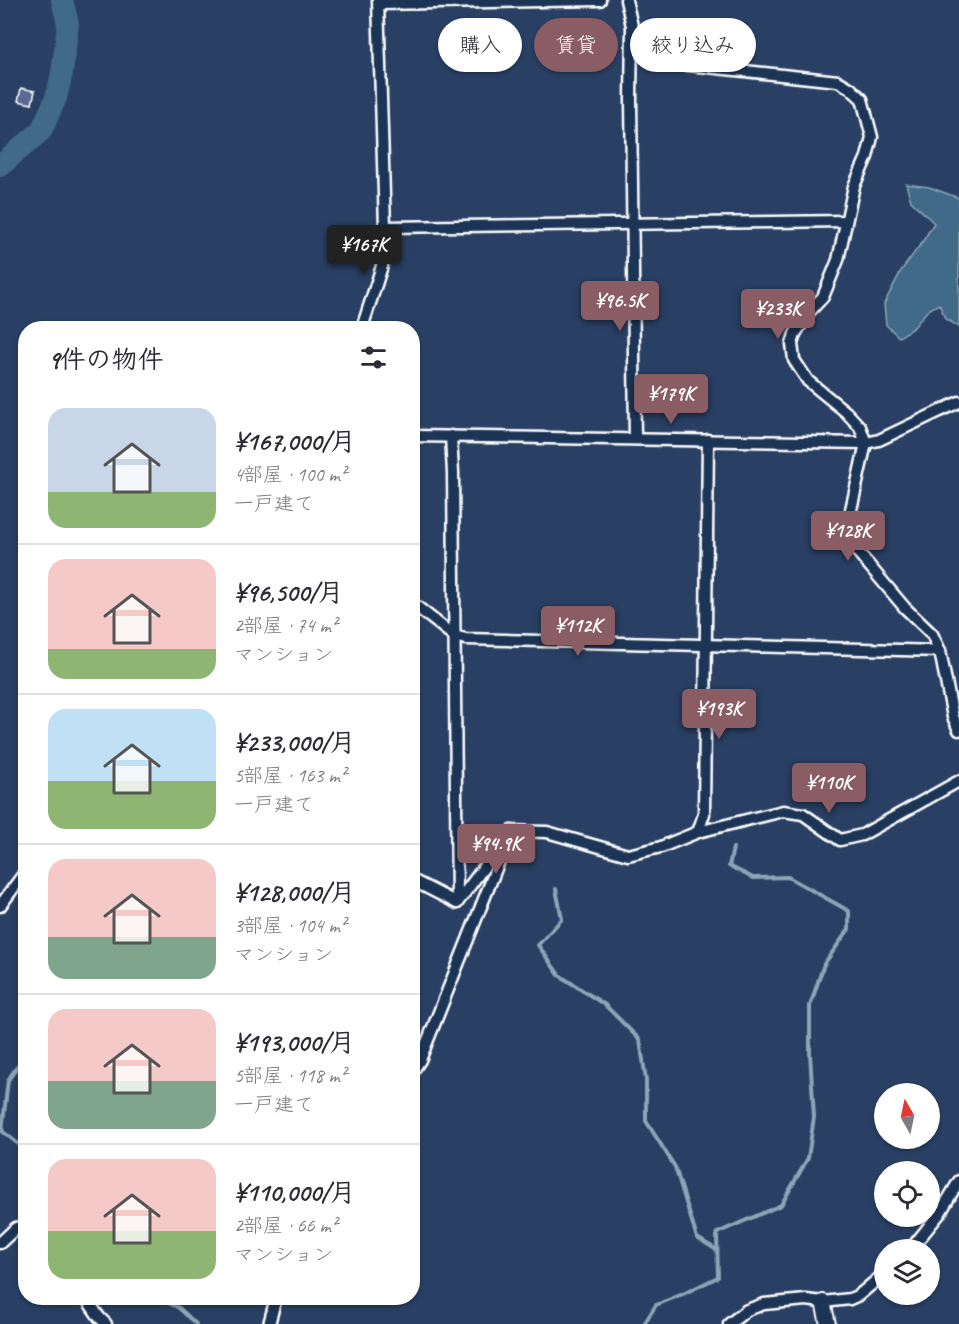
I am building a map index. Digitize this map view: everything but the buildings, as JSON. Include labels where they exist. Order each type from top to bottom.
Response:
[{"type":"street","points":[[364,321],[382,266],[385,227],[378,2],[600,0]]},
{"type":"street","points":[[626,0],[630,18]]},
{"type":"street","points":[[632,72],[635,439]]},
{"type":"street","points":[[754,72],[838,81],[862,99],[872,137],[867,157],[854,186],[838,261],[823,297],[809,312],[795,334],[792,344],[794,360],[808,381],[860,427],[866,443],[850,514],[856,550],[905,608],[932,634],[940,651],[953,717],[959,730]]},
{"type":"street","points":[[385,227],[846,221]]},
{"type":"street","points":[[420,436],[866,443],[879,440],[959,402]]},
{"type":"street","points":[[451,436],[457,903]]},
{"type":"street","points":[[698,832],[704,814],[708,440]]},
{"type":"street","points":[[420,609],[454,636],[466,639],[940,651]]},
{"type":"street","points":[[511,831],[547,832],[628,855],[661,847],[698,832],[783,811],[803,814],[840,840],[862,835],[959,781]]},
{"type":"street","points":[[457,903],[511,831]]},
{"type":"street","points":[[420,1060],[511,831]]},
{"type":"street","points":[[0,906],[18,882]]},
{"type":"street","points":[[420,884],[457,903]]},
{"type":"street","points":[[919,1239],[940,1213],[959,1180]]},
{"type":"street","points":[[0,1244],[18,1227]]},
{"type":"street","points":[[729,1324],[747,1310],[764,1304],[850,1299],[859,1295],[874,1282]]},
{"type":"street","points":[[823,1302],[828,1324]]},
{"type":"street","points":[[91,1305],[106,1324]]},
{"type":"street","points":[[269,1324],[274,1305]]},
{"type":"water","points":[[906,184],[929,187],[959,198],[959,327],[946,319],[939,304],[928,310],[914,327],[899,337],[886,325],[884,304],[901,271],[934,223],[911,201]]},
{"type":"waterway","points":[[0,166],[41,131],[56,98],[62,73],[68,24],[62,0]]},
{"type":"waterway","points":[[644,1324],[656,1305],[718,1277],[717,1233],[781,1205],[808,1158],[814,1117],[810,1006],[824,964],[849,929],[849,911],[788,877],[753,878],[729,866],[733,848]]},
{"type":"waterway","points":[[556,889],[562,919],[538,945],[559,975],[605,1005],[640,1040],[646,1080],[646,1121],[675,1167],[697,1238],[717,1250]]},
{"type":"waterway","points":[[18,1066],[8,1080],[2,1131],[18,1144]]},
{"type":"waterway","points":[[173,1305],[196,1324]]}]
